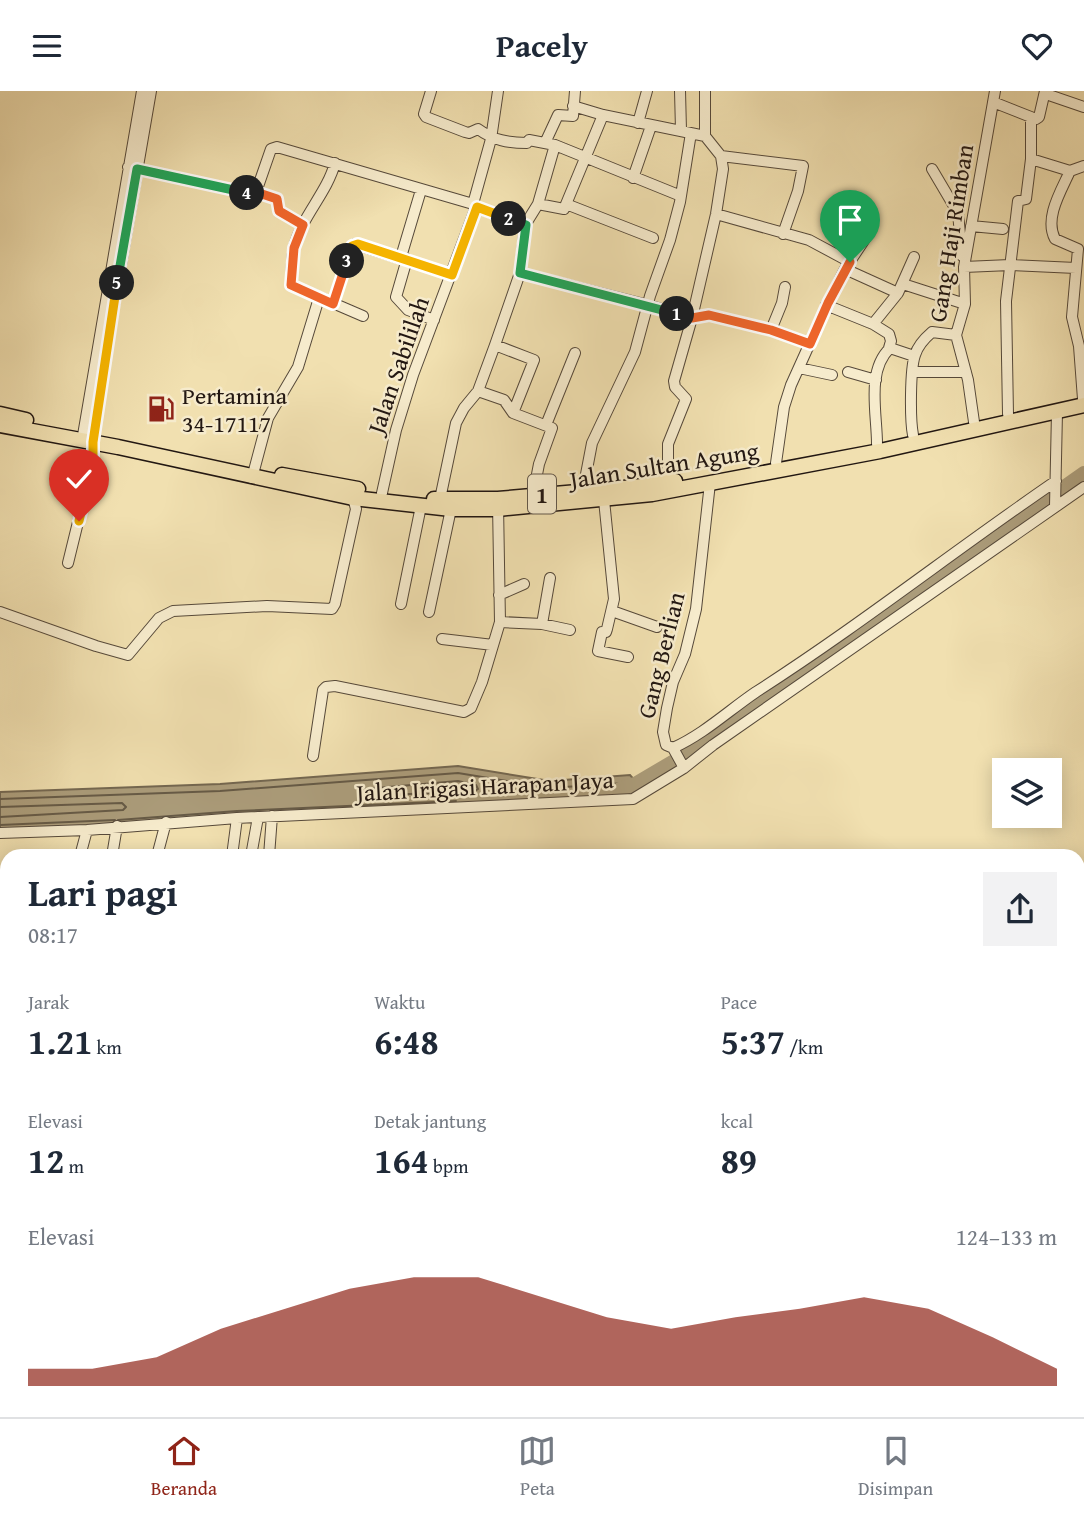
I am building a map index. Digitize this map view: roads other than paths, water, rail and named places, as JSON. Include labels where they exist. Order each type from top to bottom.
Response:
[{"type":"highway","name":"Jalan Sultan Agung","points":[[0,415],[353,498],[421,506],[604,500],[652,494],[880,451],[1008,414],[1083,402]]},
{"type":"highway","name":"Jalan Sultan Agung","points":[[498,504],[533,495],[668,482],[914,435],[1057,412],[1083,402]]},
{"type":"highway","name":"Jalan Sultan Agung","points":[[0,425],[88,437]]},
{"type":"highway","name":"Jalan Sultan Agung","points":[[253,473],[446,504]]},
{"type":"street","points":[[68,563],[92,464],[88,437],[142,91]]},
{"type":"street","points":[[132,168],[151,91]]},
{"type":"street","points":[[431,91],[424,114],[426,117],[464,132],[478,129],[491,139],[516,143],[527,143],[529,140],[550,144],[681,196]]},
{"type":"street","name":"Jalan Sabililah","points":[[382,493],[396,430],[475,205],[491,139],[498,91]]},
{"type":"street","points":[[429,612],[456,423],[478,391],[495,345],[520,273],[526,225],[538,204],[558,115],[573,116],[575,91]]},
{"type":"street","points":[[638,123],[647,91]]},
{"type":"street","points":[[680,91],[681,130]]},
{"type":"street","points":[[668,482],[668,444],[686,397],[675,387],[674,381],[692,318],[716,214],[723,169],[721,156],[705,136],[705,91]]},
{"type":"street","points":[[994,96],[1036,119],[1039,117],[1045,92],[1084,107]]},
{"type":"street","name":"Gang Haji Rimban","points":[[967,426],[966,372],[956,335],[965,305],[964,267],[994,96]]},
{"type":"street","points":[[573,106],[651,126],[705,136]]},
{"type":"street","points":[[538,204],[564,209],[603,115]]},
{"type":"street","points":[[1008,414],[1006,301],[1018,201],[1026,198],[1031,159],[1031,117]]},
{"type":"street","points":[[633,178],[651,126]]},
{"type":"street","points":[[583,490],[592,443],[629,366],[670,240],[681,196],[691,133]]},
{"type":"street","points":[[132,168],[252,195],[256,192],[274,147],[475,205],[526,225]]},
{"type":"street","points":[[721,156],[803,166],[796,198],[783,234]]},
{"type":"street","points":[[1031,159],[1070,171],[1084,166]]},
{"type":"street","points":[[335,163],[326,189],[303,225],[294,248],[291,285],[363,316]]},
{"type":"street","points":[[932,169],[959,217],[964,267],[1010,265],[1076,268]]},
{"type":"street","points":[[1070,171],[1053,212],[1051,228],[1055,239],[1078,248],[1072,317],[1079,346],[1083,402]]},
{"type":"street","points":[[421,190],[396,297],[408,310],[434,320]]},
{"type":"street","points":[[256,192],[277,199],[279,211],[303,225]]},
{"type":"street","points":[[566,204],[653,238]]},
{"type":"street","points":[[716,214],[809,240],[848,265],[900,289],[965,305]]},
{"type":"street","points":[[971,226],[1003,229]]},
{"type":"street","points":[[776,463],[784,407],[799,368],[826,305],[866,239]]},
{"type":"street","points":[[333,304],[354,244],[452,275]]},
{"type":"street","points":[[873,324],[900,289],[914,257]]},
{"type":"street","points":[[520,273],[692,318],[709,315],[771,330],[810,344]]},
{"type":"street","points":[[771,330],[782,303],[785,287]]},
{"type":"street","points":[[253,473],[268,418],[294,376],[302,357],[318,298]]},
{"type":"street","points":[[826,305],[873,324],[889,334],[891,341],[878,363],[876,380],[877,444]]},
{"type":"street","points":[[914,435],[911,424],[914,356],[924,339],[932,332],[956,335]]},
{"type":"street","points":[[495,345],[534,360],[513,413]]},
{"type":"street","points":[[889,348],[914,356]]},
{"type":"street","points":[[546,425],[575,353]]},
{"type":"street","points":[[799,368],[832,375]]},
{"type":"street","points":[[848,372],[876,380]]},
{"type":"street","points":[[913,372],[966,372]]},
{"type":"street","points":[[478,391],[504,400],[513,413],[552,429],[539,464],[533,495]]},
{"type":"street","points":[[678,759],[710,727],[742,704],[816,663],[1055,494],[1057,412]]},
{"type":"street","name":"Gang Berlian","points":[[678,759],[666,745],[663,727],[673,682],[685,654],[696,609],[710,483]]},
{"type":"street","name":"Jalan Irigasi Harapan Jaya","points":[[0,832],[272,816],[629,800],[646,793],[678,759],[752,716],[816,663],[950,566],[1055,494],[1084,487]]},
{"type":"street","points":[[0,612],[128,655],[159,618],[173,611],[267,606],[332,609],[351,536],[356,509],[353,498]]},
{"type":"street","points":[[604,500],[614,599],[606,632],[602,632],[598,649],[599,652],[628,657]]},
{"type":"street","points":[[313,757],[323,689],[327,687],[348,688],[464,712],[471,708],[482,682],[500,622],[498,504]]},
{"type":"street","points":[[401,604],[421,506]]},
{"type":"street","points":[[542,624],[550,578]]},
{"type":"street","points":[[499,595],[524,584]]},
{"type":"street","points":[[612,611],[657,627]]},
{"type":"street","points":[[500,622],[542,624],[570,630]]},
{"type":"street","points":[[442,639],[493,645]]},
{"type":"street","points":[[742,704],[752,716]]},
{"type":"street","points":[[270,849],[272,816]]},
{"type":"street","points":[[252,849],[258,817]]},
{"type":"street","points":[[233,849],[237,818]]},
{"type":"street","points":[[160,849],[166,822]]},
{"type":"street","points":[[113,849],[117,826]]},
{"type":"street","points":[[82,849],[86,829]]},
{"type":"water","points":[[458,766],[550,781],[630,775],[646,793],[633,799],[0,832],[0,792],[220,784]]},
{"type":"waterway","points":[[620,789],[635,784],[674,761],[1084,473]]},
{"type":"place","name":"Pertamina 34-17117","points":[[161,409]]}]
